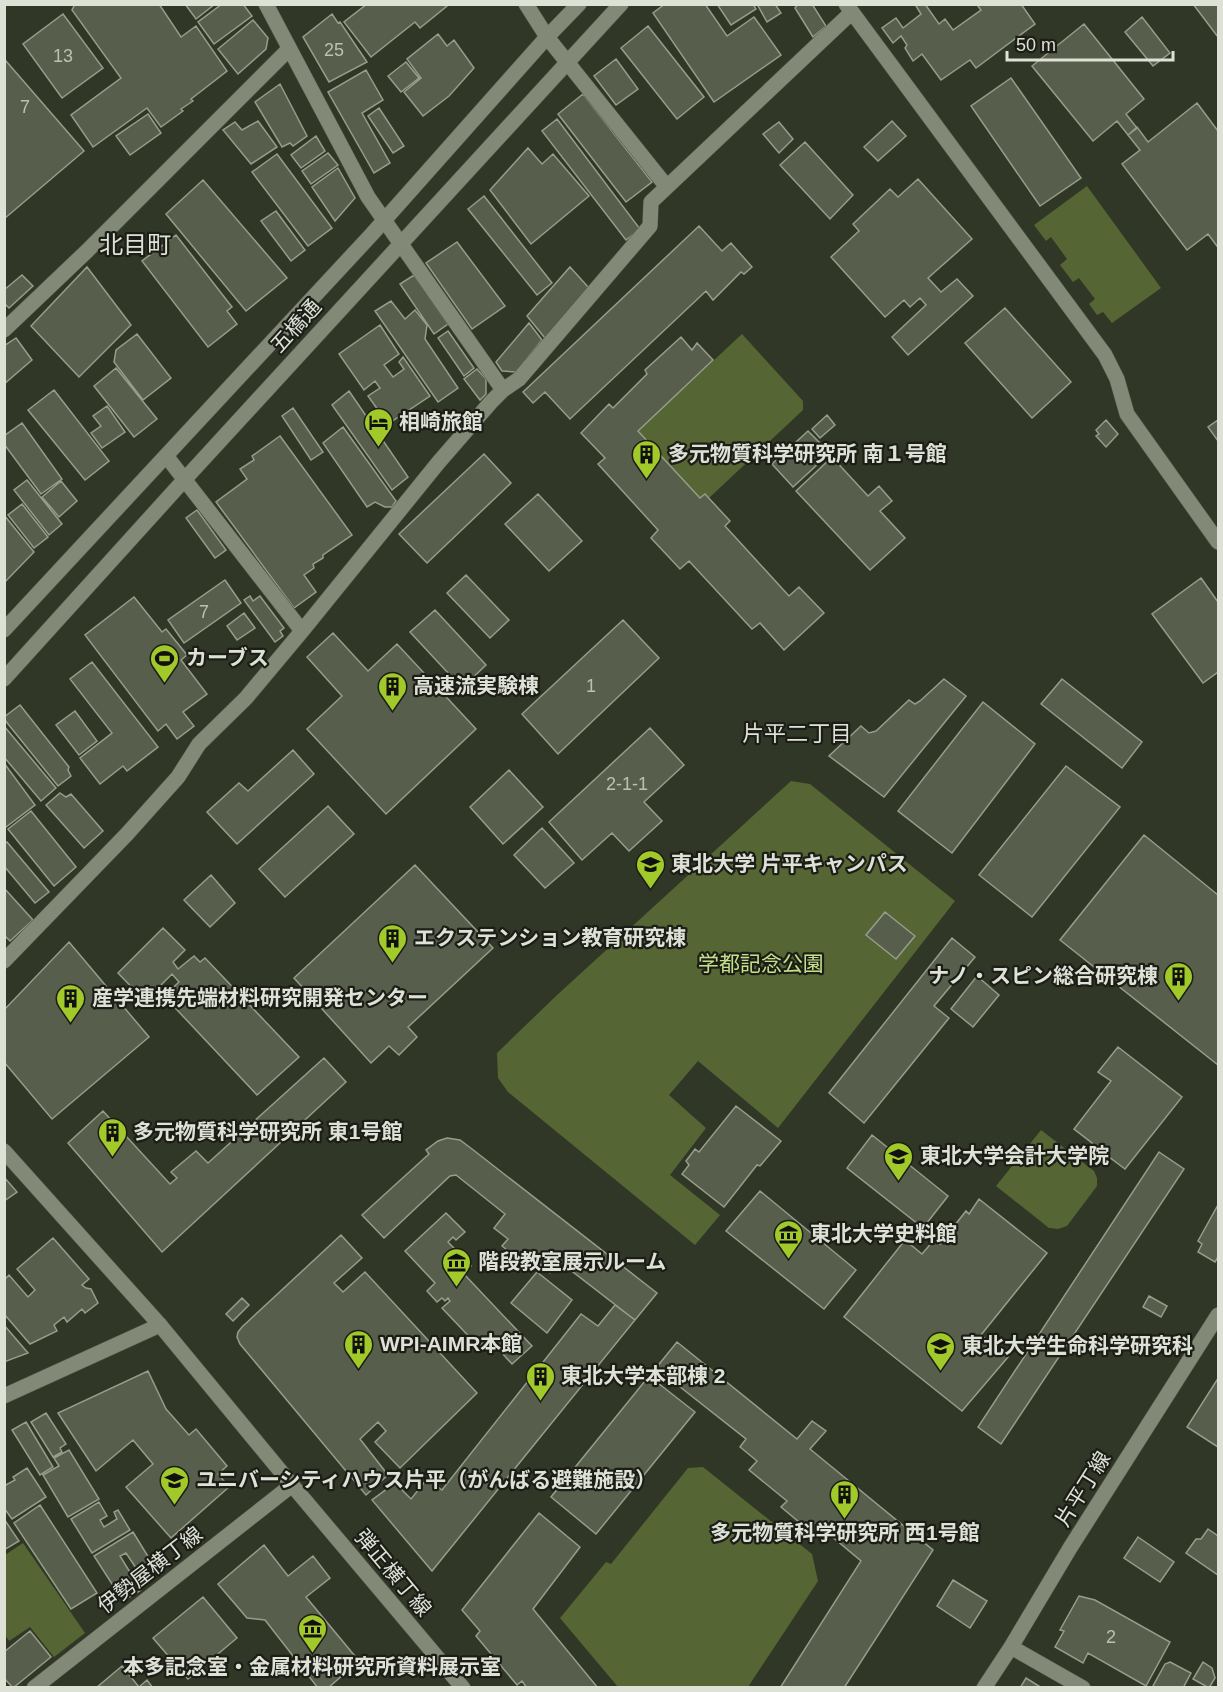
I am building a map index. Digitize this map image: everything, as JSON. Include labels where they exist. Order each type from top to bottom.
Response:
[{"type":"street","points":[[266,4],[368,197],[503,390]]},
{"type":"street","points":[[526,4],[548,37],[666,187]]},
{"type":"street","name":"五橋通","points":[[4,630],[384,221],[579,4]]},
{"type":"street","name":"五橋通","points":[[4,679],[400,243],[621,4]]},
{"type":"street","points":[[4,961],[127,834],[178,777],[199,744],[246,698],[438,463],[503,390],[519,379],[650,226],[651,202],[849,9],[1105,355],[1117,379],[1127,414],[1218,542]]},
{"type":"street","points":[[4,330],[87,252],[289,49]]},
{"type":"street","points":[[167,457],[302,631]]},
{"type":"street","name":"弾正横丁線","points":[[4,1152],[160,1325],[464,1688]]},
{"type":"street","name":"片平丁線","points":[[984,1688],[1218,1315]]},
{"type":"street","points":[[4,1396],[160,1325]]},
{"type":"street","name":"伊勢屋横丁線","points":[[34,1688],[292,1485]]},
{"type":"street","points":[[1011,1647],[1083,1688]]},
{"type":"green space","points":[[1087,186],[1161,288],[1112,323],[1103,312],[1097,315],[1089,304],[1095,299],[1079,278],[1073,282],[1060,265],[1067,259],[1051,237],[1046,241],[1034,225]]},
{"type":"green space","points":[[742,334],[803,401],[803,410],[709,498],[705,494],[700,498],[638,431]]},
{"type":"green space","name":"学都記念公園","points":[[791,781],[810,784],[955,901],[778,1128],[698,1061],[669,1095],[706,1128],[670,1175],[720,1215],[695,1245],[508,1092],[498,1078],[497,1053]]},
{"type":"green space","points":[[1041,1130],[1094,1171],[1097,1178],[1097,1186],[1067,1226],[1058,1229],[1049,1228],[996,1186]]},
{"type":"green space","points":[[703,1467],[812,1554],[818,1581],[748,1687],[618,1687],[560,1618],[606,1562],[611,1564],[688,1468]]},
{"type":"green space","points":[[23,1543],[85,1633],[54,1657],[30,1627],[9,1641],[5,1635],[5,1555]]},
{"type":"building","points":[[75,4],[159,4],[181,37],[196,26],[227,71],[191,99],[193,101],[181,109],[183,111],[161,127],[147,108],[93,147],[71,115],[121,78],[72,10]]},
{"type":"building","points":[[185,4],[215,4],[196,19]]},
{"type":"building","points":[[222,4],[243,4],[252,16],[214,44],[198,22]]},
{"type":"building","points":[[367,4],[446,4],[447,6],[420,28],[415,22],[371,57],[344,22]]},
{"type":"building","points":[[665,4],[705,4],[727,36],[754,17],[781,55],[714,102],[653,13]]},
{"type":"building","points":[[717,4],[753,4],[756,9],[731,25]]},
{"type":"building","points":[[757,4],[775,4],[781,13],[767,22]]},
{"type":"building","points":[[798,4],[812,4],[826,26],[813,37],[795,8]]},
{"type":"building","points":[[917,4],[925,4],[939,24],[945,19],[953,30],[981,10],[978,6],[980,4],[1021,4],[1035,24],[976,68],[970,60],[941,80],[922,54],[913,61],[901,36],[893,43],[882,28],[896,18],[903,28],[921,14]]},
{"type":"building","points":[[1193,4],[1218,4],[1218,37]]},
{"type":"building","points":[[63,14],[103,68],[62,98],[23,44]]},
{"type":"building","points":[[332,14],[367,62],[329,82],[303,37]]},
{"type":"building","points":[[1142,17],[1170,53],[1153,66],[1125,32]]},
{"type":"building","points":[[253,20],[268,38],[266,49],[238,74],[218,49]]},
{"type":"building","points":[[1084,24],[1144,99],[1126,114],[1137,128],[1128,135],[1117,121],[1093,141],[1032,66]]},
{"type":"building","points":[[648,26],[704,97],[677,119],[621,48]]},
{"type":"building","points":[[438,34],[447,46],[454,40],[474,68],[449,96],[423,116],[404,92],[421,78],[407,59]]},
{"type":"building","points":[[616,59],[638,89],[616,105],[594,76]]},
{"type":"building","points":[[6,61],[84,151],[4,219],[4,63]]},
{"type":"building","points":[[406,62],[419,78],[401,92],[388,76]]},
{"type":"building","points":[[366,70],[383,100],[362,113],[390,163],[374,173],[328,92]]},
{"type":"building","points":[[1011,78],[1081,178],[1040,206],[971,106]]},
{"type":"building","points":[[280,84],[307,136],[293,146],[290,143],[282,147],[255,102]]},
{"type":"building","points":[[583,94],[652,182],[626,202],[558,114]]},
{"type":"building","points":[[1197,103],[1218,131],[1218,245],[1208,234],[1187,250],[1122,164],[1140,150],[1128,135],[1137,127],[1148,142]]},
{"type":"building","points":[[379,108],[404,146],[393,153],[368,116]]},
{"type":"building","points":[[148,114],[161,133],[130,155],[116,136]]},
{"type":"building","points":[[557,119],[640,229],[626,240],[542,131]]},
{"type":"building","points":[[258,121],[277,147],[251,164],[223,130],[235,122],[242,130]]},
{"type":"building","points":[[892,121],[906,136],[878,161],[864,147]]},
{"type":"building","points":[[779,122],[793,139],[779,153],[763,134]]},
{"type":"building","points":[[316,136],[325,151],[301,168],[291,155]]},
{"type":"building","points":[[805,142],[853,195],[830,219],[780,165]]},
{"type":"building","points":[[528,148],[542,164],[553,154],[589,196],[531,244],[490,190]]},
{"type":"building","points":[[328,153],[338,165],[311,184],[302,171]]},
{"type":"building","points":[[277,154],[332,228],[308,246],[252,172]]},
{"type":"building","points":[[338,168],[355,198],[335,221],[312,187]]},
{"type":"building","points":[[918,179],[972,239],[928,278],[941,292],[957,279],[973,296],[908,355],[892,337],[926,305],[920,298],[910,307],[904,300],[885,317],[831,257],[859,231],[853,224],[890,189],[898,197]]},
{"type":"building","points":[[203,180],[287,278],[246,311],[166,214]]},
{"type":"building","points":[[484,196],[552,283],[537,295],[468,209]]},
{"type":"building","points":[[276,211],[305,250],[291,261],[261,221]]},
{"type":"building","points":[[699,226],[722,251],[731,243],[752,267],[744,274],[741,272],[713,300],[706,291],[570,419],[545,392],[533,403],[523,392]]},
{"type":"building","points":[[176,235],[232,307],[227,311],[237,324],[208,347],[142,261]]},
{"type":"building","points":[[457,242],[505,306],[472,329],[426,263]]},
{"type":"building","points":[[87,267],[131,325],[79,377],[31,326]]},
{"type":"building","points":[[570,267],[589,288],[545,338],[527,316]]},
{"type":"building","points":[[22,275],[33,286],[9,308],[4,303],[4,290]]},
{"type":"building","points":[[414,275],[448,324],[434,334],[400,284]]},
{"type":"building","points":[[391,301],[405,319],[415,310],[427,325],[425,339],[458,388],[438,402],[375,311]]},
{"type":"building","points":[[1005,308],[1071,382],[1032,418],[965,343]]},
{"type":"building","points":[[529,323],[542,340],[516,372],[502,371],[496,362]]},
{"type":"building","points":[[380,325],[399,354],[384,365],[393,377],[404,369],[399,362],[403,357],[430,396],[388,424],[368,396],[380,388],[375,381],[364,390],[339,354]]},
{"type":"building","points":[[448,331],[474,368],[464,376],[438,338]]},
{"type":"building","points":[[137,334],[171,378],[143,400],[114,362],[116,350]]},
{"type":"building","name":"多元物質科学研究所 南１号館","points":[[681,337],[692,350],[697,343],[713,360],[638,431],[700,498],[705,494],[730,521],[725,526],[789,596],[799,587],[824,613],[784,650],[760,623],[752,629],[689,561],[680,569],[651,538],[658,530],[598,464],[605,458],[581,433],[609,404],[613,408],[647,374],[645,370]]},
{"type":"building","points":[[16,338],[32,360],[4,384],[4,346]]},
{"type":"building","points":[[116,368],[157,419],[134,437],[94,386]]},
{"type":"building","points":[[477,369],[486,379],[486,394],[480,400],[464,379]]},
{"type":"building","points":[[54,390],[109,461],[85,480],[28,410]]},
{"type":"building","points":[[349,391],[408,477],[392,490],[332,405]]},
{"type":"building","points":[[107,406],[125,432],[102,448],[91,433],[101,426],[93,416]]},
{"type":"building","points":[[293,408],[323,452],[311,460],[282,416]]},
{"type":"building","points":[[827,415],[835,425],[820,438],[812,429]]},
{"type":"building","points":[[1106,420],[1118,434],[1106,447],[1096,436],[1099,434],[1096,430]]},
{"type":"building","points":[[1218,420],[1218,441],[1208,427]]},
{"type":"building","points":[[22,423],[62,479],[41,494],[4,444],[4,436]]},
{"type":"building","points":[[343,427],[396,501],[392,507],[385,507],[375,502],[367,507],[323,443]]},
{"type":"building","points":[[808,431],[830,453],[793,487],[772,464]]},
{"type":"building","points":[[280,436],[352,535],[323,555],[323,558],[313,564],[314,568],[304,575],[316,592],[294,608],[216,502],[247,479],[240,469],[254,460],[252,456]]},
{"type":"building","points":[[484,454],[511,483],[427,563],[399,534]]},
{"type":"building","points":[[832,457],[868,496],[879,486],[892,501],[880,511],[905,538],[870,570],[796,491]]},
{"type":"building","points":[[27,480],[62,524],[49,535],[14,490]]},
{"type":"building","points":[[61,481],[77,501],[59,517],[42,497]]},
{"type":"building","points":[[538,494],[582,541],[549,571],[505,524]]},
{"type":"building","points":[[22,504],[48,537],[34,548],[8,515]]},
{"type":"building","points":[[197,510],[226,550],[215,558],[186,518]]},
{"type":"building","points":[[4,515],[34,552],[4,583]]},
{"type":"building","points":[[466,575],[509,620],[490,638],[447,593]]},
{"type":"building","points":[[1201,578],[1218,602],[1218,672],[1203,683],[1152,614]]},
{"type":"building","points":[[225,580],[241,603],[184,643],[168,620]]},
{"type":"building","points":[[250,596],[253,601],[260,596],[284,628],[280,631],[283,636],[275,642],[244,600]]},
{"type":"building","points":[[134,597],[162,632],[166,629],[187,655],[181,660],[207,694],[183,712],[194,726],[177,739],[166,724],[158,731],[85,635]]},
{"type":"building","points":[[435,610],[486,665],[462,688],[410,632]]},
{"type":"building","points":[[244,613],[255,628],[237,640],[227,626]]},
{"type":"building","points":[[623,620],[659,658],[558,754],[522,714]]},
{"type":"building","name":"高速流実験棟","points":[[333,633],[368,671],[397,644],[476,729],[386,814],[307,729],[342,696],[307,657]]},
{"type":"building","points":[[92,662],[158,747],[127,771],[123,766],[100,784],[80,758],[112,733],[70,679]]},
{"type":"building","points":[[944,679],[966,696],[884,797],[829,756],[861,726],[869,733],[876,731],[909,700],[915,704],[920,701]]},
{"type":"building","points":[[1062,679],[1142,742],[1122,768],[1041,704]]},
{"type":"building","points":[[983,702],[1035,744],[952,853],[898,811]]},
{"type":"building","points":[[20,705],[69,767],[71,776],[58,786],[4,719]]},
{"type":"building","points":[[75,711],[97,741],[79,755],[56,725]]},
{"type":"building","points":[[4,726],[56,788],[41,801],[4,757]]},
{"type":"building","points":[[650,728],[684,765],[644,802],[662,821],[629,851],[612,833],[582,860],[549,822]]},
{"type":"building","points":[[293,750],[314,774],[237,844],[207,812],[239,783],[248,791]]},
{"type":"building","points":[[4,763],[35,805],[6,827],[4,825]]},
{"type":"building","points":[[1066,766],[1120,807],[1032,917],[979,875]]},
{"type":"building","points":[[509,770],[543,807],[503,844],[470,807]]},
{"type":"building","points":[[60,793],[66,797],[71,794],[103,831],[84,848],[46,805]]},
{"type":"building","points":[[328,806],[354,834],[285,897],[259,869]]},
{"type":"building","points":[[31,811],[76,867],[54,886],[8,829]]},
{"type":"building","points":[[542,828],[574,863],[545,888],[514,855]]},
{"type":"building","name":"ナノ・スピン総合研究棟","points":[[1144,835],[1218,895],[1218,1065],[1060,940]]},
{"type":"building","points":[[7,842],[49,892],[35,903],[4,866],[4,844]]},
{"type":"building","name":"エクステンション教育研究棟","points":[[415,865],[493,948],[408,1027],[417,1037],[399,1055],[389,1046],[371,1063],[294,978]]},
{"type":"building","points":[[211,875],[235,903],[210,927],[184,900]]},
{"type":"building","points":[[4,888],[33,920],[10,941],[4,935]]},
{"type":"building","points":[[885,912],[915,936],[896,959],[866,935]]},
{"type":"building","points":[[163,928],[185,950],[173,962],[178,969],[194,956],[200,962],[205,958],[299,1057],[257,1095],[164,996],[179,982],[172,974],[145,1001],[118,973]]},
{"type":"building","points":[[952,938],[975,957],[934,1006],[949,1018],[864,1123],[829,1093]]},
{"type":"building","name":"産学連携先端材料研究開発センター","points":[[69,942],[149,1037],[52,1119],[4,1062],[4,1010]]},
{"type":"building","points":[[977,976],[999,995],[973,1027],[951,1009]]},
{"type":"building","points":[[1118,1047],[1182,1097],[1125,1169],[1109,1157],[1104,1161],[1088,1149],[1092,1143],[1074,1129],[1111,1081],[1098,1072]]},
{"type":"building","name":"多元物質科学研究所 東1号館","points":[[324,1058],[346,1082],[162,1252],[68,1143],[103,1111],[170,1184],[177,1178],[171,1172],[196,1151],[208,1163]]},
{"type":"building","points":[[736,1106],[781,1141],[760,1166],[757,1165],[724,1207],[682,1174],[689,1165],[686,1161],[695,1149],[699,1152]]},
{"type":"building","points":[[872,1135],[948,1196],[923,1228],[847,1168]]},
{"type":"building","points":[[447,1138],[460,1140],[657,1293],[635,1320],[560,1262],[550,1273],[538,1263],[532,1270],[502,1246],[508,1239],[494,1228],[505,1214],[456,1175],[450,1176],[384,1238],[362,1215],[429,1154],[426,1150],[438,1141]]},
{"type":"building","points":[[1159,1152],[1184,1169],[1001,1444],[978,1427]]},
{"type":"building","points":[[4,1177],[17,1192],[4,1201]]},
{"type":"building","points":[[760,1191],[856,1270],[824,1309],[726,1231]]},
{"type":"building","points":[[979,1199],[1047,1253],[981,1335],[1008,1357],[962,1411],[844,1317],[905,1240],[922,1254],[934,1240],[940,1244],[966,1211],[969,1214]]},
{"type":"building","points":[[1218,1205],[1218,1257],[1215,1262],[1198,1252],[1202,1244],[1198,1241]]},
{"type":"building","points":[[446,1213],[465,1232],[456,1240],[453,1237],[448,1242],[471,1266],[463,1273],[532,1346],[512,1364],[488,1338],[479,1347],[442,1308],[450,1301],[448,1298],[445,1301],[442,1298],[437,1302],[427,1291],[435,1283],[405,1251]]},
{"type":"building","name":"WPI-AIMR本館","points":[[341,1235],[362,1258],[334,1283],[343,1292],[365,1272],[477,1393],[400,1468],[375,1442],[386,1431],[378,1422],[360,1439],[388,1475],[366,1495],[240,1344],[237,1337],[242,1327]]},
{"type":"building","points":[[53,1238],[89,1279],[82,1285],[91,1289],[98,1303],[85,1313],[82,1309],[67,1322],[64,1317],[54,1325],[57,1331],[30,1344],[4,1314],[4,1280],[9,1275],[28,1297],[35,1290],[17,1269]]},
{"type":"building","points":[[537,1272],[572,1300],[547,1333],[511,1303]]},
{"type":"building","points":[[1149,1296],[1167,1306],[1161,1317],[1143,1307]]},
{"type":"building","points":[[242,1298],[249,1305],[233,1321],[226,1314]]},
{"type":"building","name":"東北大学本部棟 2","points":[[615,1305],[635,1320],[432,1571],[372,1500],[395,1483],[411,1499],[427,1479],[442,1490],[581,1314],[598,1326]]},
{"type":"building","points":[[4,1325],[28,1353],[4,1362]]},
{"type":"building","name":"多元物質科学研究所 西1号館","points":[[677,1342],[797,1439],[812,1421],[826,1431],[810,1449],[933,1550],[844,1688],[780,1688],[861,1561],[824,1530],[817,1537],[781,1507],[787,1501],[749,1470],[757,1461],[740,1447],[746,1439],[656,1368]]},
{"type":"building","points":[[148,1371],[166,1409],[189,1435],[196,1429],[227,1466],[218,1474],[229,1487],[171,1538],[126,1487],[153,1464],[133,1440],[96,1471],[58,1413]]},
{"type":"building","points":[[649,1376],[695,1412],[596,1534],[551,1497]]},
{"type":"building","points":[[1218,1381],[1218,1447],[1187,1427]]},
{"type":"building","points":[[46,1413],[66,1444],[60,1448],[62,1452],[53,1457],[31,1422]]},
{"type":"building","points":[[26,1422],[53,1467],[40,1475],[12,1430]]},
{"type":"building","points":[[69,1450],[99,1499],[68,1517],[43,1475],[59,1466],[54,1458]]},
{"type":"building","points":[[27,1468],[46,1497],[12,1519],[4,1508],[4,1486],[15,1480],[13,1477]]},
{"type":"building","points":[[99,1502],[107,1516],[100,1520],[104,1527],[117,1519],[114,1512],[118,1510],[130,1530],[92,1553],[71,1519]]},
{"type":"building","points":[[40,1505],[97,1593],[71,1609],[14,1523]]},
{"type":"building","points":[[539,1513],[580,1547],[533,1609],[598,1688],[527,1688],[522,1681],[517,1685],[476,1636],[480,1631],[462,1610]]},
{"type":"building","points":[[4,1519],[19,1541],[4,1550]]},
{"type":"building","points":[[1208,1529],[1218,1536],[1218,1575],[1186,1553],[1196,1539],[1201,1539]]},
{"type":"building","points":[[133,1532],[152,1563],[138,1571],[126,1553],[120,1556],[141,1590],[123,1601],[94,1556]]},
{"type":"building","points":[[1138,1537],[1174,1562],[1160,1582],[1124,1558]]},
{"type":"building","points":[[264,1545],[288,1576],[313,1556],[330,1578],[306,1597],[359,1661],[328,1688],[318,1688],[265,1620],[247,1618],[218,1584]]},
{"type":"building","points":[[953,1580],[987,1601],[970,1628],[937,1606]]},
{"type":"building","points":[[1079,1596],[1095,1600],[1170,1642],[1146,1686],[1088,1653],[1083,1663],[1055,1647],[1064,1631],[1060,1630]]},
{"type":"building","points":[[203,1597],[237,1638],[188,1679],[153,1638]]},
{"type":"building","points":[[30,1631],[51,1657],[13,1688],[4,1678],[4,1652]]},
{"type":"building","points":[[1170,1662],[1191,1673],[1183,1688],[1156,1688],[1153,1686],[1165,1664]]},
{"type":"building","points":[[1203,1662],[1212,1668],[1215,1678],[1209,1688],[1193,1679]]},
{"type":"building","points":[[122,1666],[139,1687],[147,1680],[153,1688],[96,1688]]},
{"type":"building","points":[[1026,1678],[1042,1688],[1020,1688]]},
{"type":"place","name":"相崎旅館","points":[[378,448]]},
{"type":"place","name":"多元物質科学研究所 南１号館","points":[[647,480]]},
{"type":"place","name":"カーブス","points":[[165,684]]},
{"type":"place","name":"高速流実験棟","points":[[392,712]]},
{"type":"place","name":"東北大学 片平キャンパス","points":[[650,890]]},
{"type":"place","name":"エクステンション教育研究棟","points":[[393,964]]},
{"type":"place","name":"ナノ・スピン総合研究棟","points":[[1179,1002]]},
{"type":"place","name":"産学連携先端材料研究開発センター","points":[[71,1024]]},
{"type":"place","name":"多元物質科学研究所 東1号館","points":[[112,1158]]},
{"type":"place","name":"東北大学会計大学院","points":[[899,1182]]},
{"type":"place","name":"東北大学史料館","points":[[789,1260]]},
{"type":"place","name":"階段教室展示ルーム","points":[[457,1288]]},
{"type":"place","name":"WPI-AIMR本館","points":[[359,1370]]},
{"type":"place","name":"東北大学生命科学研究科","points":[[941,1372]]},
{"type":"place","name":"東北大学本部棟 2","points":[[540,1402]]},
{"type":"place","name":"ユニバーシティハウス片平（がんばる避難施設）","points":[[175,1506]]},
{"type":"place","name":"多元物質科学研究所 西1号館","points":[[845,1520]]},
{"type":"place","name":"本多記念室・金属材料研究所資料展示室","points":[[312,1654]]},
{"type":"district","name":"北目町","points":[[135,245]]},
{"type":"district","name":"片平二丁目","points":[[797,733]]}]
